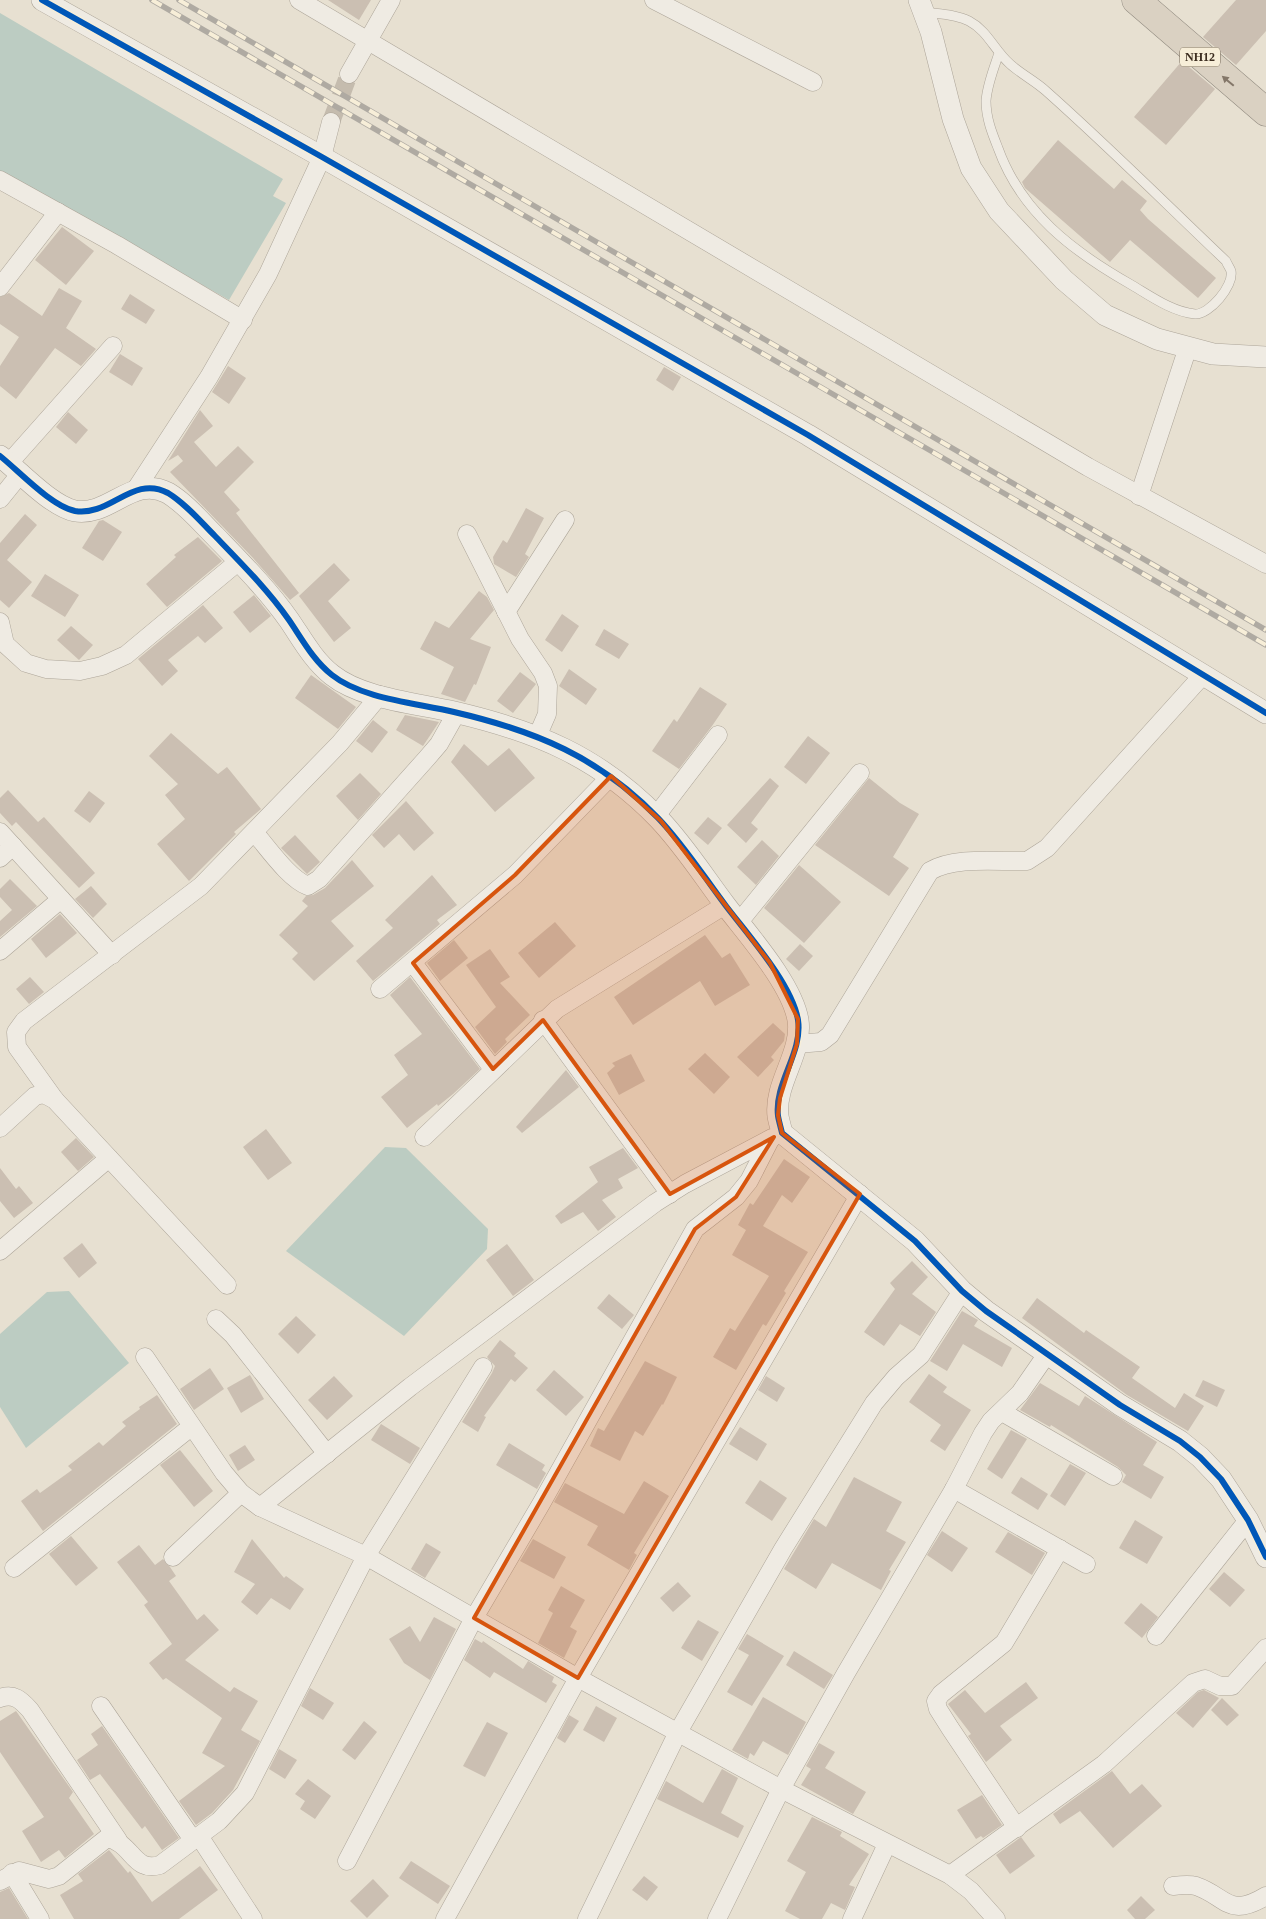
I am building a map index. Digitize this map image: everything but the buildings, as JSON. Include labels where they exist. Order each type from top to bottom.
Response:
[{"type":"highway","name":"NH12","points":[[1136,0],[1266,112]]},
{"type":"street","points":[[42,0],[322,156],[808,435],[1202,676],[1266,712]]},
{"type":"street","points":[[298,0],[1139,496],[1266,564]]},
{"type":"street","points":[[349,74],[366,41],[391,0]]},
{"type":"street","points":[[654,0],[813,82]]},
{"type":"street","points":[[922,6],[953,119],[971,168],[999,211],[1064,280],[1105,315],[1158,339],[1213,354],[1266,357]]},
{"type":"street","points":[[136,489],[209,377],[268,274],[322,156],[331,122]]},
{"type":"street","points":[[0,180],[243,320]]},
{"type":"street","points":[[0,288],[58,212]]},
{"type":"street","points":[[0,499],[10,464],[113,346]]},
{"type":"street","points":[[1139,496],[1188,347]]},
{"type":"street","points":[[10,464],[51,499],[74,511],[99,510],[136,489],[148,488],[164,491],[182,502],[239,561],[283,613],[315,659],[333,676],[362,690],[457,712],[537,737],[577,754],[611,776],[656,816],[739,922],[770,963],[789,996],[798,1020],[797,1044],[780,1098],[776,1136],[749,1181],[736,1197],[695,1229],[474,1618],[347,1861]]},
{"type":"street","points":[[506,612],[566,520]]},
{"type":"street","points":[[467,534],[520,639],[543,673],[548,686],[547,714],[537,737]]},
{"type":"street","points":[[0,622],[5,644],[26,663],[46,669],[80,671],[102,666],[126,655],[239,561]]},
{"type":"street","points":[[797,1044],[821,1042],[830,1035],[930,871],[939,866],[953,863],[1027,861],[1048,848],[1202,676]]},
{"type":"street","points":[[227,1285],[54,1100],[17,1047],[16,1032],[24,1021],[112,956],[201,886],[340,743],[380,695]]},
{"type":"street","points":[[254,832],[300,883],[308,886],[319,879],[422,765],[439,744],[457,712]]},
{"type":"street","points":[[656,816],[718,735]]},
{"type":"street","points":[[739,922],[860,773]]},
{"type":"street","points":[[380,990],[515,875],[611,776]]},
{"type":"street","points":[[0,832],[112,956]]},
{"type":"street","points":[[0,858],[13,846]]},
{"type":"street","points":[[0,951],[61,899]]},
{"type":"street","points":[[424,1137],[543,1020],[573,998],[725,905]]},
{"type":"street","points":[[413,963],[493,1069]]},
{"type":"street","points":[[543,1020],[670,1194]]},
{"type":"street","points":[[0,1128],[34,1096],[44,1094],[54,1100]]},
{"type":"street","points":[[260,1507],[442,1364],[670,1194],[776,1136]]},
{"type":"street","points":[[776,1136],[860,1194],[915,1241],[962,1291],[986,1311],[1120,1405],[1180,1441],[1200,1457],[1221,1479],[1248,1520],[1266,1557]]},
{"type":"street","points":[[0,1251],[109,1158]]},
{"type":"street","points":[[444,1919],[578,1678],[860,1194]]},
{"type":"street","points":[[587,1919],[678,1732],[783,1549],[874,1402],[896,1376],[921,1355],[962,1291]]},
{"type":"street","points":[[216,1319],[233,1335],[327,1454]]},
{"type":"street","points":[[717,1919],[781,1789],[846,1673],[954,1489],[983,1433],[1020,1393],[1047,1354]]},
{"type":"street","points":[[145,1357],[192,1427],[241,1493],[260,1507],[366,1556],[578,1678],[781,1789],[950,1875],[988,1915]]},
{"type":"street","points":[[0,1698],[11,1696],[21,1700],[30,1710],[118,1840],[137,1861],[152,1867],[160,1865],[226,1814],[244,1793],[366,1556],[483,1366]]},
{"type":"street","points":[[1002,1412],[1113,1476]]},
{"type":"street","points":[[14,1568],[192,1427]]},
{"type":"street","points":[[954,1489],[1086,1564]]},
{"type":"street","points":[[172,1557],[241,1493]]},
{"type":"street","points":[[1156,1636],[1248,1520]]},
{"type":"street","points":[[1017,1828],[950,1728],[938,1709],[936,1700],[1004,1644],[1060,1549]]},
{"type":"street","points":[[950,1875],[1104,1764],[1193,1683],[1205,1679],[1220,1686],[1232,1686],[1266,1648]]},
{"type":"street","points":[[101,1706],[253,1919]]},
{"type":"street","points":[[40,1919],[6,1877],[27,1872],[49,1879],[59,1876],[107,1838],[118,1840]]},
{"type":"street","points":[[852,1919],[887,1844]]},
{"type":"street","points":[[1173,1886],[1198,1887],[1227,1908],[1238,1911],[1250,1909],[1266,1896]]},
{"type":"lane","points":[[922,6],[967,20],[982,30],[993,41],[999,53],[1046,91],[1226,261],[1231,272],[1229,284],[1222,296],[1209,308],[1197,315],[1180,312],[1101,268],[1075,249],[1036,214],[1008,174],[989,124],[986,100],[999,53]]},
{"type":"highlighted area","points":[[611,776],[661,821],[770,963],[798,1019],[797,1044],[780,1098],[778,1115],[782,1133],[860,1194],[578,1678],[474,1618],[695,1229],[736,1197],[774,1137],[670,1194],[543,1020],[493,1069],[413,963],[515,875]]},
{"type":"shaded area","points":[[0,13],[283,179],[273,196],[286,203],[229,300],[0,171]]},
{"type":"shaded area","points":[[385,1147],[406,1148],[488,1229],[487,1249],[404,1336],[286,1251]]},
{"type":"shaded area","points":[[69,1291],[129,1363],[26,1448],[0,1407],[0,1334],[47,1292]]},
{"type":"tunnel","points":[[331,122],[349,74]]},
{"type":"railway","points":[[152,0],[1266,645]]},
{"type":"railway","points":[[179,0],[1266,630]]},
{"type":"cycle path","points":[[42,0],[322,157],[808,435],[1266,713]]},
{"type":"cycle path","points":[[0,456],[46,495],[66,508],[75,511],[88,511],[99,508],[132,492],[144,489],[155,489],[168,493],[193,513],[244,566],[281,609],[319,663],[344,683],[374,695],[454,712],[512,728],[539,738],[565,749],[589,763],[613,778],[636,797],[658,818],[685,850],[757,945],[778,976],[794,1006],[798,1020],[798,1032],[793,1056],[780,1092],[778,1104],[778,1116],[782,1133],[915,1241],[962,1291],[986,1311],[1120,1405],[1180,1441],[1200,1457],[1221,1479],[1248,1520],[1266,1557]]}]
